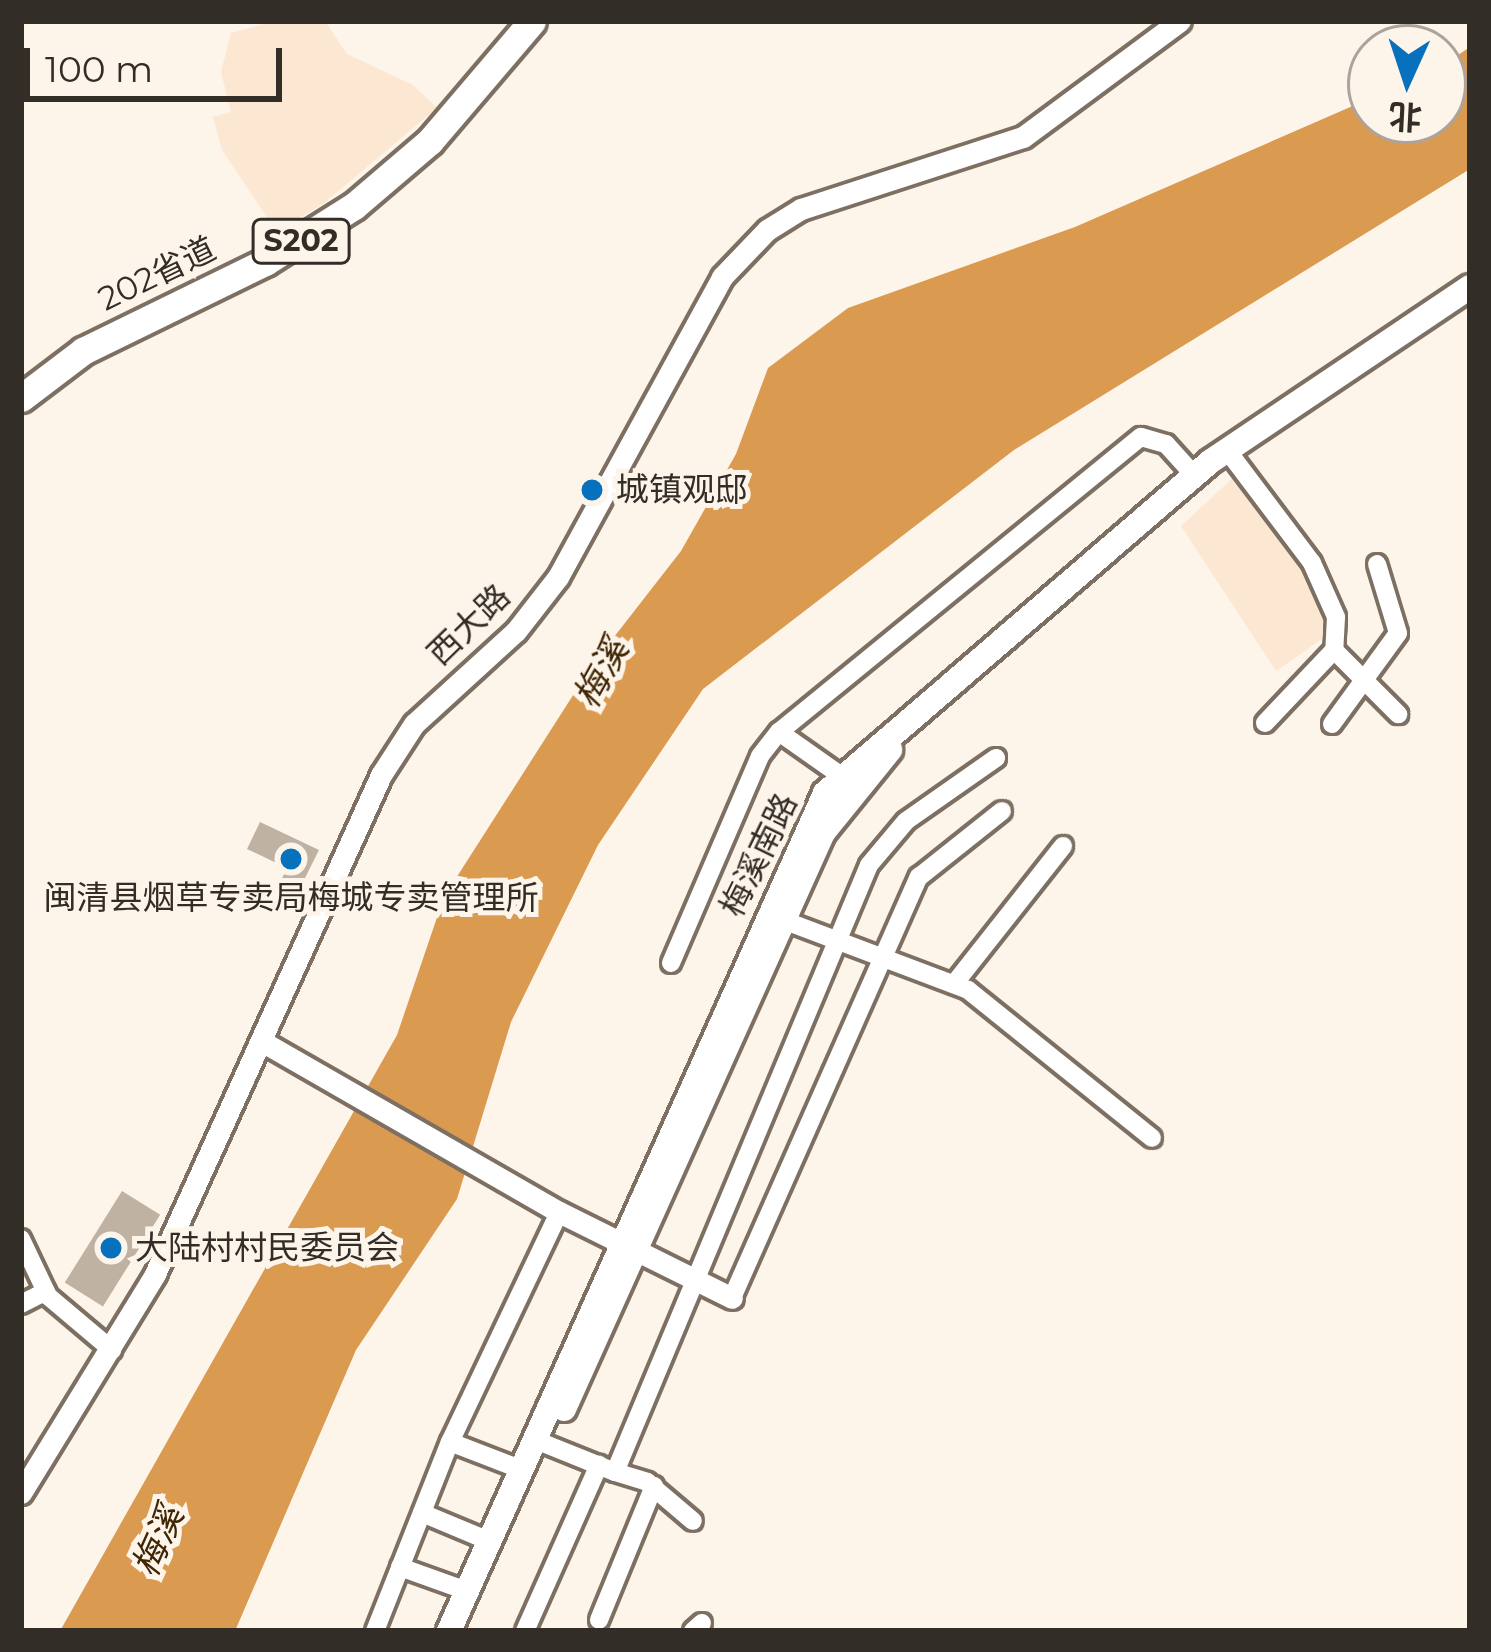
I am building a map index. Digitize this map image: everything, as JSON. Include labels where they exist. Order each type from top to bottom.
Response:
[{"type":"main road","name":"202省道","points":[[21,398],[83,351],[265,262],[354,206],[430,141],[532,21]]},
{"type":"main road","name":"梅溪南路","points":[[626,1246],[830,821],[875,764],[1230,453],[1470,286]]},
{"type":"main road","name":"梅溪南路","points":[[467,1631],[541,1442],[804,829],[840,776],[1194,475],[1470,298]]},
{"type":"main road","name":"梅溪南路","points":[[449,1631],[520,1469],[541,1442]]},
{"type":"street","name":"西大路","points":[[21,1493],[112,1350],[263,1042],[392,756],[558,577],[736,260],[801,209],[1023,137],[1180,21]]},
{"type":"street","points":[[671,963],[760,756],[779,732],[1141,437],[1166,444],[1194,475]]},
{"type":"street","points":[[1230,453],[1312,563],[1336,617],[1334,650],[1265,723]]},
{"type":"street","points":[[1332,724],[1398,633],[1377,564]]},
{"type":"street","points":[[1334,650],[1398,713]]},
{"type":"street","points":[[779,732],[840,776]]},
{"type":"street","points":[[525,1631],[607,1468],[692,1279],[834,940],[890,835],[996,758]]},
{"type":"street","points":[[263,1042],[582,1225],[732,1298],[919,877],[1002,811]]},
{"type":"street","points":[[954,984],[1064,846]]},
{"type":"street","points":[[783,920],[954,984],[998,1010],[1152,1138]]},
{"type":"street","points":[[375,1631],[450,1442],[559,1212]]},
{"type":"street","points":[[21,1239],[46,1291],[112,1350]]},
{"type":"street","points":[[21,1304],[46,1291]]},
{"type":"street","points":[[450,1442],[520,1469]]},
{"type":"street","points":[[541,1442],[653,1486],[693,1521]]},
{"type":"street","points":[[599,1620],[653,1486]]},
{"type":"street","points":[[422,1513],[489,1541]]},
{"type":"street","points":[[400,1567],[466,1592]]},
{"type":"shaded area","points":[[275,21],[325,21],[347,54],[413,85],[437,108],[323,204],[276,231],[222,150],[213,117],[231,112],[221,72],[231,33]]},
{"type":"shaded area","points":[[1235,476],[1269,514],[1335,630],[1276,671],[1181,526]]},
{"type":"water","name":"梅溪","points":[[1470,47],[1470,169],[1014,450],[703,689],[598,845],[511,1022],[457,1199],[356,1350],[235,1631],[60,1631],[397,1035],[444,897],[593,664],[681,551],[736,454],[768,368],[848,308],[1075,227],[1347,108],[1347,144],[1467,144]]},
{"type":"building","name":"闽清县烟草专卖局梅城专卖管理所","points":[[260,822],[319,850],[293,902],[275,893],[287,868],[247,849]]},
{"type":"building","name":"大陆村村民委员会","points":[[122,1191],[160,1215],[103,1306],[65,1283]]},
{"type":"place","name":"城镇观邸","points":[[592,490]]},
{"type":"place","name":"闽清县烟草专卖局梅城专卖管理所","points":[[291,859]]},
{"type":"place","name":"大陆村村民委员会","points":[[111,1248]]}]
